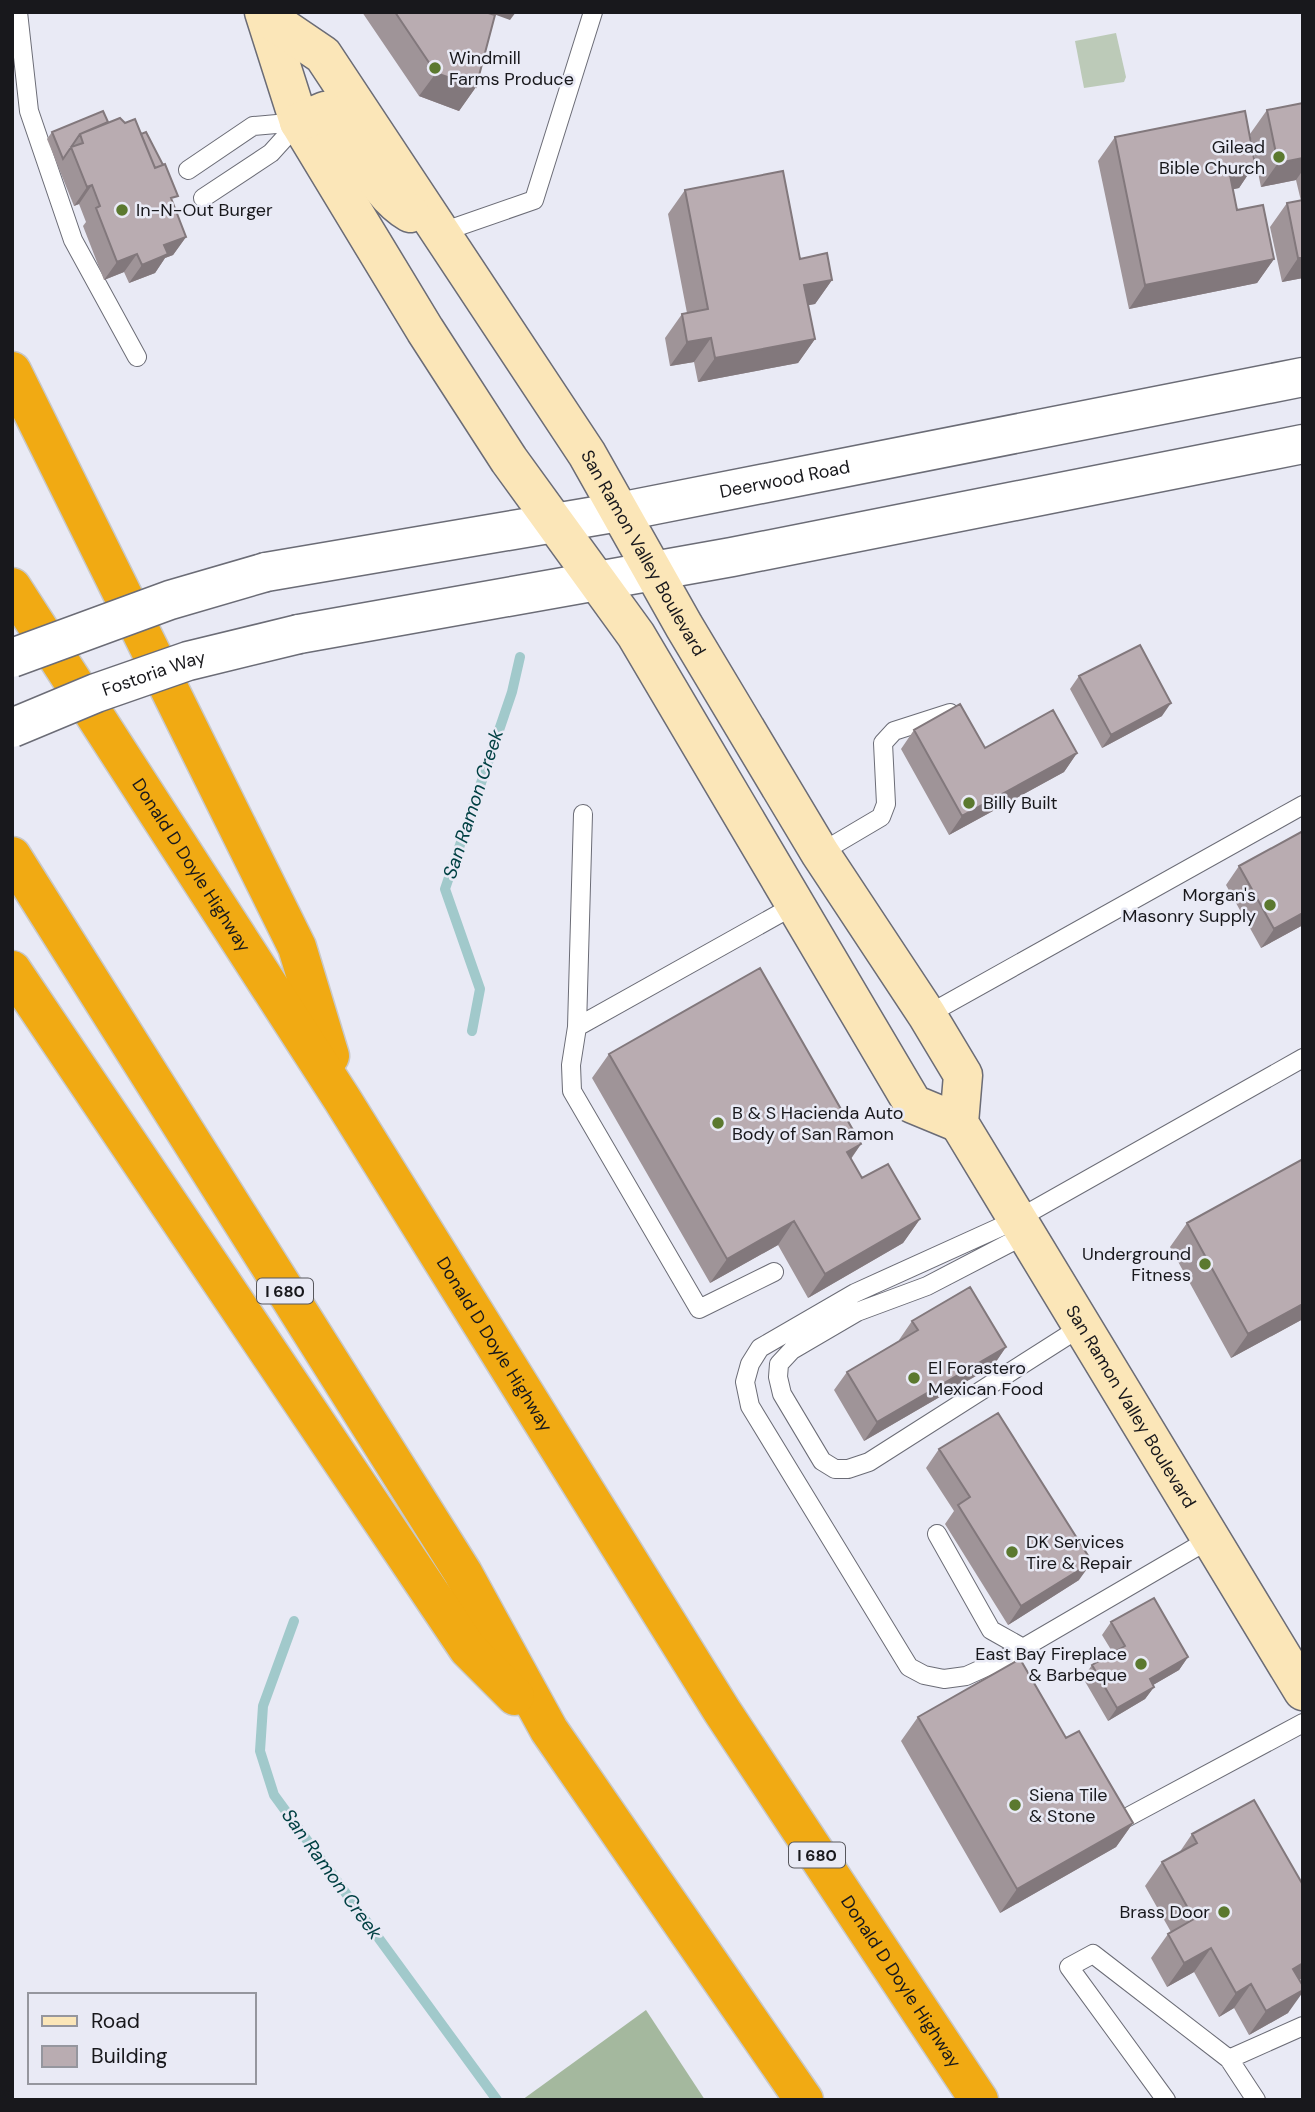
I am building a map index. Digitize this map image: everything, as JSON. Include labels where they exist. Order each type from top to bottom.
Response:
[{"type":"highway","points":[[12,371],[297,947],[342,1099]]},
{"type":"highway","name":"Donald D Doyle Highway","points":[[12,587],[342,1099],[722,1711],[978,2100]]},
{"type":"highway","name":"I 680","points":[[12,856],[463,1573],[549,1730],[804,2100]]},
{"type":"highway","points":[[12,970],[468,1649],[549,1730]]},
{"type":"main road","name":"San Ramon Valley Boulevard","points":[[265,15],[323,55],[587,454],[652,571],[820,853],[927,1015],[963,1075],[958,1122],[1303,1692]]},
{"type":"main road","name":"San Ramon Valley Boulevard","points":[[265,15],[299,122],[425,330],[509,460],[636,635],[913,1104],[958,1122]]},
{"type":"main road","points":[[299,122],[325,111],[335,120],[366,169],[393,202],[442,232]]},
{"type":"street","name":"Deerwood Road","points":[[12,658],[170,600],[266,572],[619,512],[1303,377]]},
{"type":"street","points":[[598,581],[1303,444]]},
{"type":"street","name":"Fostoria Way","points":[[12,728],[96,693],[188,661],[299,634],[598,581]]},
{"type":"lane","points":[[18,12],[29,111],[73,240],[137,357]]},
{"type":"lane","points":[[442,232],[534,200],[593,12]]},
{"type":"lane","points":[[188,170],[253,126],[299,122]]},
{"type":"lane","points":[[203,198],[271,153],[299,122]]},
{"type":"lane","points":[[820,853],[881,817],[886,804],[883,743],[894,731],[950,712]]},
{"type":"lane","points":[[927,1015],[1303,805]]},
{"type":"lane","points":[[583,814],[577,1027],[570,1065],[572,1091],[699,1309],[774,1272]]},
{"type":"lane","points":[[577,1027],[796,905]]},
{"type":"lane","points":[[1081,1327],[869,1462],[848,1469],[835,1469],[822,1461],[782,1394],[778,1377],[779,1364],[792,1350],[857,1312],[927,1286],[1303,1058]]},
{"type":"lane","points":[[1020,1228],[855,1293],[760,1348],[750,1364],[745,1382],[750,1406],[909,1667],[924,1675],[944,1679],[967,1676],[1023,1648],[1210,1539]]},
{"type":"lane","points":[[937,1534],[990,1630],[1023,1648]]},
{"type":"lane","points":[[1124,1819],[1303,1723]]},
{"type":"lane","points":[[1166,2100],[1069,1967],[1093,1954],[1229,2059],[1256,2100]]},
{"type":"lane","points":[[1229,2059],[1303,2026]]},
{"type":"green space","points":[[1116,33],[1126,77],[1124,82],[1084,88],[1075,41]]},
{"type":"green space","points":[[646,2010],[705,2100],[522,2100]]},
{"type":"building","points":[[395,12],[485,12],[495,15],[476,87],[436,73]]},
{"type":"building","points":[[1303,103],[1303,158],[1278,163],[1267,110]]},
{"type":"building","points":[[103,111],[108,122],[80,134],[63,159],[52,132]]},
{"type":"building","points":[[1245,111],[1255,164],[1229,170],[1237,210],[1263,205],[1274,259],[1145,285],[1115,137]]},
{"type":"building","name":"In-N-Out Burger","points":[[120,118],[125,123],[135,119],[155,168],[165,164],[178,196],[171,198],[186,237],[164,245],[168,254],[142,265],[137,254],[117,262],[96,208],[100,206],[92,185],[87,187],[71,147],[83,143],[80,134]]},
{"type":"building","points":[[146,132],[163,165],[155,168],[141,134]]},
{"type":"building","points":[[783,171],[800,259],[827,253],[832,280],[804,285],[815,339],[715,358],[711,338],[687,342],[682,314],[708,309],[685,190]]},
{"type":"building","points":[[1303,200],[1303,258],[1298,258],[1287,203]]},
{"type":"building","points":[[1140,645],[1171,703],[1111,735],[1079,676]]},
{"type":"building","name":"Billy Built","points":[[960,704],[985,748],[1053,710],[1077,753],[962,816],[914,730]]},
{"type":"building","name":"Morgan's Masonry Supply","points":[[1303,831],[1303,913],[1274,929],[1239,866]]},
{"type":"building","name":"B & S Hacienda Auto Body of San Ramon","points":[[760,968],[861,1144],[847,1152],[862,1178],[888,1164],[920,1219],[825,1274],[794,1221],[727,1259],[609,1054]]},
{"type":"building","points":[[1303,1159],[1303,1304],[1248,1334],[1187,1223]]},
{"type":"building","name":"El Forastero Mexican Food","points":[[970,1287],[1006,1347],[877,1422],[847,1372],[918,1330],[912,1321]]},
{"type":"building","name":"DK Services Tire & Repair","points":[[998,1413],[1092,1562],[1021,1606],[958,1505],[970,1497],[939,1449]]},
{"type":"building","name":"East Bay Fireplace & Barbeque","points":[[1154,1598],[1188,1657],[1150,1679],[1154,1687],[1117,1708],[1092,1665],[1125,1646],[1111,1622]]},
{"type":"building","name":"Siena Tile & Stone","points":[[1020,1659],[1066,1738],[1079,1731],[1133,1823],[1017,1889],[918,1717]]},
{"type":"building","name":"Brass Door","points":[[1254,1800],[1303,1885],[1303,1963],[1293,1969],[1303,1990],[1266,2011],[1251,1984],[1236,1993],[1211,1948],[1184,1963],[1168,1934],[1194,1919],[1162,1862],[1197,1843],[1192,1834]]},
{"type":"waterway","name":"San Ramon Creek","points":[[472,1031],[480,989],[445,889],[512,692],[520,657]]},
{"type":"waterway","name":"San Ramon Creek","points":[[294,1621],[263,1706],[260,1751],[274,1795],[497,2100]]},
{"type":"place","name":"Windmill Farms Produce","points":[[435,68]]},
{"type":"place","name":"Gilead Bible Church","points":[[1279,157]]},
{"type":"place","name":"In-N-Out Burger","points":[[122,210]]},
{"type":"place","name":"Billy Built","points":[[969,803]]},
{"type":"place","name":"Morgan's Masonry Supply","points":[[1270,905]]},
{"type":"place","name":"B & S Hacienda Auto Body of San Ramon","points":[[718,1123]]},
{"type":"place","name":"Underground Fitness","points":[[1205,1264]]},
{"type":"place","name":"El Forastero Mexican Food","points":[[914,1378]]},
{"type":"place","name":"DK Services Tire & Repair","points":[[1012,1552]]},
{"type":"place","name":"East Bay Fireplace & Barbeque","points":[[1141,1664]]},
{"type":"place","name":"Siena Tile & Stone","points":[[1015,1805]]},
{"type":"place","name":"Brass Door","points":[[1224,1912]]}]
